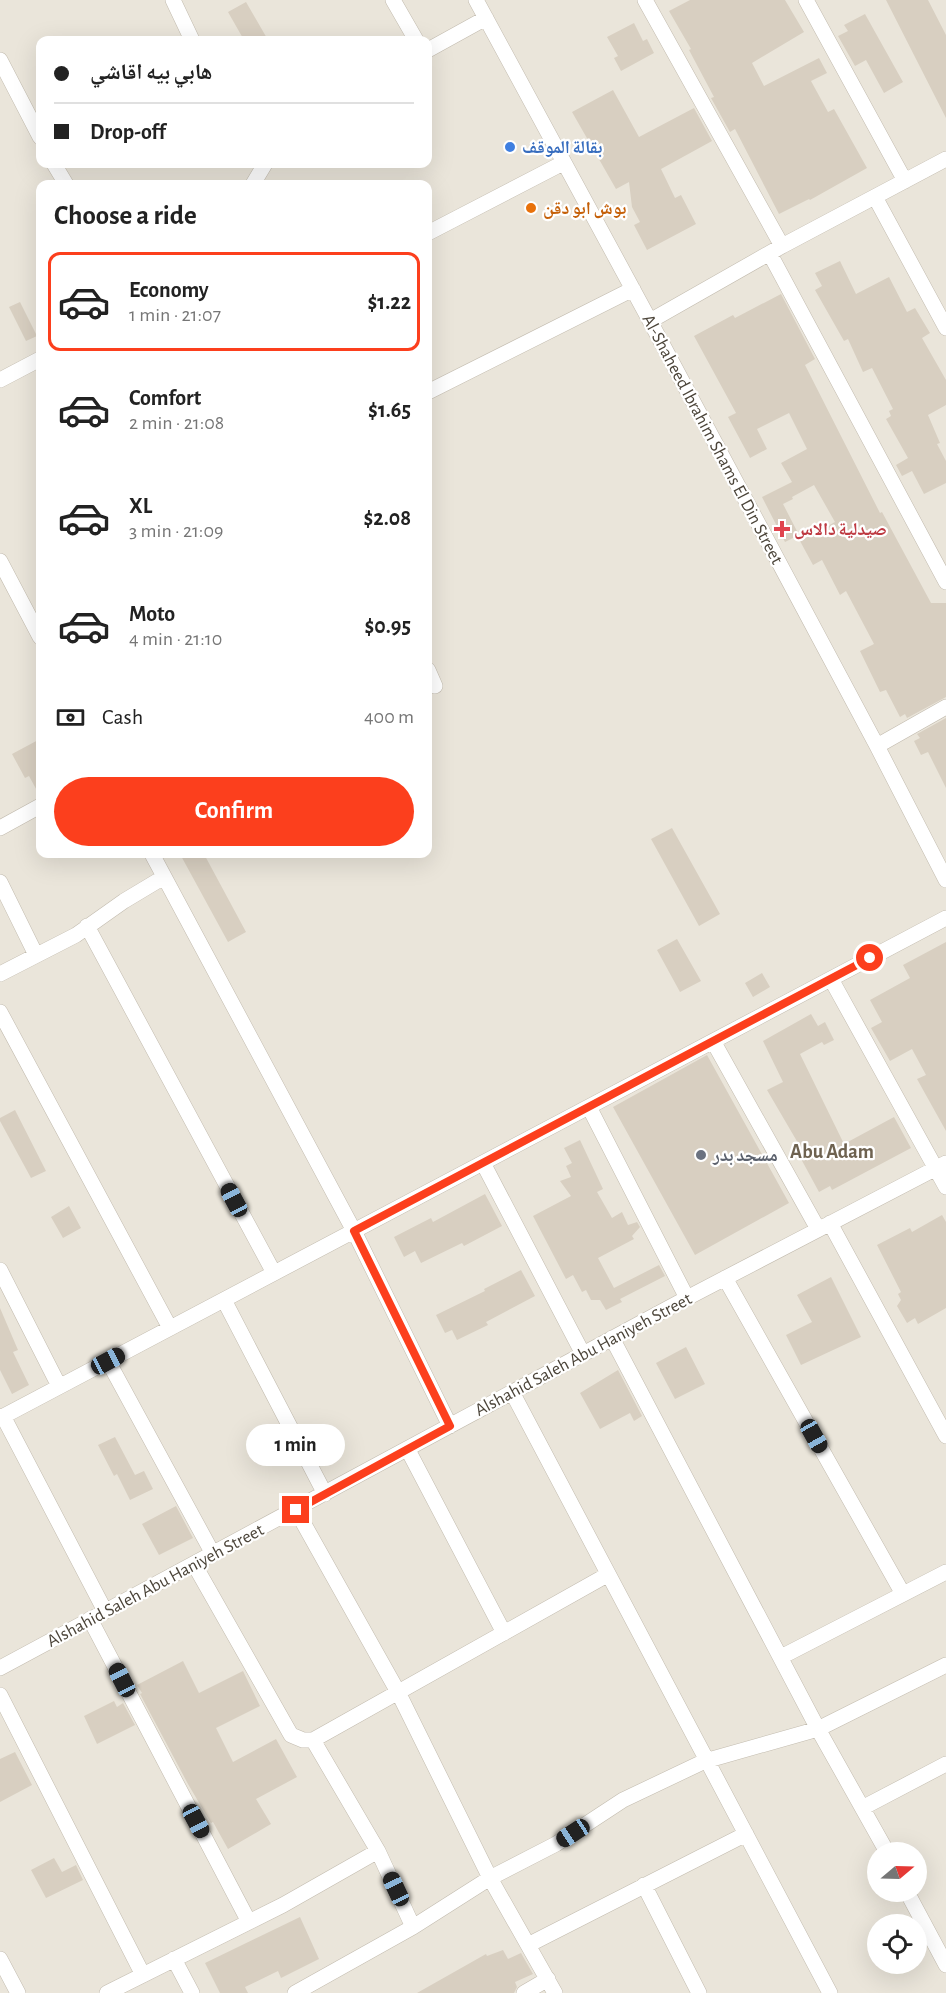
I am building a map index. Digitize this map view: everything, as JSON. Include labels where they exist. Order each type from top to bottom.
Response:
[{"type":"street","points":[[173,0],[190,36]]},
{"type":"street","points":[[393,0],[414,36]]},
{"type":"street","name":"Al-Shaheed Ibrahim Shams El Din Street","points":[[476,0],[633,289],[946,880]]},
{"type":"street","points":[[645,0],[946,582]]},
{"type":"street","points":[[806,0],[905,181]]},
{"type":"street","points":[[432,48],[486,18]]},
{"type":"street","points":[[0,60],[36,129]]},
{"type":"street","points":[[650,321],[946,159]]},
{"type":"street","points":[[432,230],[563,163]]},
{"type":"street","points":[[875,197],[946,328]]},
{"type":"street","points":[[432,390],[633,289]]},
{"type":"street","points":[[0,380],[36,361]]},
{"type":"street","points":[[0,561],[36,629]]},
{"type":"street","points":[[432,679],[435,686]]},
{"type":"street","points":[[877,746],[946,707]]},
{"type":"street","points":[[0,828],[36,808]]},
{"type":"street","points":[[932,851],[946,843]]},
{"type":"street","points":[[154,858],[354,1231],[450,1426]]},
{"type":"street","points":[[0,974],[76,935],[164,877]]},
{"type":"street","points":[[0,882],[36,956]]},
{"type":"street","points":[[105,1611],[2,1417],[946,918]]},
{"type":"street","points":[[87,926],[274,1273]]},
{"type":"street","points":[[831,979],[941,1165],[946,1187]]},
{"type":"street","points":[[0,1012],[170,1328]]},
{"type":"street","points":[[713,1041],[824,1226],[946,1437]]},
{"type":"street","points":[[589,1107],[687,1298]]},
{"type":"street","points":[[483,1163],[583,1354]]},
{"type":"street","name":"Alshahid Saleh Abu Haniyeh Street","points":[[0,1668],[612,1338],[941,1165]]},
{"type":"street","points":[[0,1270],[59,1386]]},
{"type":"street","points":[[725,1278],[903,1594]]},
{"type":"street","points":[[224,1300],[325,1494]]},
{"type":"street","points":[[612,1338],[780,1657],[882,1842]]},
{"type":"street","points":[[108,1361],[213,1554]]},
{"type":"street","points":[[512,1392],[705,1761],[830,1993]]},
{"type":"street","points":[[408,1450],[504,1634]]},
{"type":"street","points":[[296,1510],[398,1692],[490,1878],[552,1986],[524,1993]]},
{"type":"street","points":[[194,1563],[291,1735],[303,1740],[313,1740],[607,1575]]},
{"type":"street","points":[[780,1657],[903,1594],[944,1578]]},
{"type":"street","points":[[90,1619],[249,1922]]},
{"type":"street","points":[[296,1993],[413,1927],[490,1878],[556,1844],[623,1800],[705,1761],[819,1728],[946,1665]]},
{"type":"street","points":[[0,1695],[143,1975]]},
{"type":"street","points":[[313,1740],[378,1851],[413,1927]]},
{"type":"street","points":[[864,1807],[946,1764]]},
{"type":"street","points":[[528,1945],[746,1834]]},
{"type":"street","points":[[107,1993],[327,1882],[378,1851]]},
{"type":"street","points":[[644,1885],[699,1993]]},
{"type":"street","points":[[913,1902],[946,1965]]},
{"type":"street","points":[[0,1959],[18,1993]]},
{"type":"street","points":[[174,1959],[192,1993]]},
{"type":"shaded area","points":[[0,0],[946,0],[946,1993],[0,1993]]},
{"type":"building","points":[[690,0],[785,0],[804,32],[752,63],[764,86],[819,58],[827,73],[811,81],[828,112],[834,109],[867,168],[810,200],[779,214],[735,129],[730,132],[711,98],[714,97],[689,50],[691,49],[669,11]]},
{"type":"building","points":[[886,0],[928,0],[946,35],[946,118]]},
{"type":"building","points":[[246,2],[266,36],[242,36],[228,12]]},
{"type":"building","points":[[865,14],[903,82],[884,93],[866,60],[855,66],[838,36],[848,31],[844,25]]},
{"type":"building","points":[[634,23],[643,41],[647,39],[654,53],[621,71],[614,58],[618,56],[607,37]]},
{"type":"building","points":[[613,90],[639,137],[694,108],[712,141],[661,169],[675,198],[681,195],[696,224],[647,250],[634,225],[640,222],[632,207],[629,182],[616,189],[572,112]]},
{"type":"building","points":[[840,261],[856,294],[889,277],[907,312],[915,308],[930,333],[922,338],[946,380],[946,405],[928,415],[940,443],[937,444],[946,461],[946,483],[924,494],[912,471],[902,476],[896,465],[908,458],[886,419],[891,416],[889,411],[893,409],[872,368],[863,372],[848,339],[844,341],[815,290],[822,286],[815,273]]},
{"type":"building","points":[[781,294],[815,359],[805,365],[880,513],[882,512],[931,603],[946,603],[946,697],[907,718],[905,714],[900,717],[886,690],[880,692],[860,651],[874,644],[846,591],[840,595],[822,560],[813,565],[800,541],[835,522],[814,485],[783,504],[799,535],[785,542],[762,497],[792,482],[781,463],[807,449],[789,413],[757,429],[767,449],[750,458],[728,417],[736,413],[694,336],[733,315],[735,318]]},
{"type":"building","points":[[20,302],[36,336],[26,341],[9,307]]},
{"type":"building","points":[[946,718],[946,788],[928,752],[921,755],[914,741],[920,738],[917,734]]},
{"type":"building","points":[[36,741],[36,789],[29,776],[25,778],[12,754]]},
{"type":"building","points":[[672,828],[720,914],[699,926],[651,839]]},
{"type":"building","points":[[182,858],[206,858],[246,932],[228,942]]},
{"type":"building","points":[[677,939],[701,981],[680,992],[657,950]]},
{"type":"building","points":[[946,942],[946,1131],[917,1079],[926,1075],[912,1049],[890,1061],[871,1028],[882,1022],[870,1000],[910,978],[903,965]]},
{"type":"building","points":[[762,973],[770,987],[753,997],[745,983]]},
{"type":"building","points":[[811,1014],[818,1026],[825,1022],[834,1040],[824,1045],[822,1042],[800,1054],[844,1144],[894,1117],[911,1148],[832,1190],[830,1186],[819,1192],[800,1157],[805,1155],[767,1090],[783,1082],[763,1041]]},
{"type":"building","name":"مسجد بدر","points":[[707,1055],[789,1203],[695,1255],[613,1107]]},
{"type":"building","points":[[15,1110],[46,1171],[31,1178],[0,1121],[0,1118]]},
{"type":"building","points":[[580,1140],[603,1189],[597,1192],[612,1218],[622,1212],[628,1225],[637,1222],[640,1227],[632,1236],[634,1239],[598,1258],[614,1288],[659,1265],[665,1276],[620,1299],[622,1302],[606,1310],[600,1300],[591,1300],[586,1290],[582,1292],[573,1275],[566,1279],[533,1216],[571,1196],[560,1181],[571,1177],[566,1166],[572,1163],[564,1148]]},
{"type":"building","points":[[485,1194],[502,1226],[464,1246],[462,1243],[421,1263],[415,1251],[404,1257],[394,1237],[431,1218],[433,1222]]},
{"type":"building","points":[[69,1206],[81,1228],[63,1238],[51,1217]]},
{"type":"building","points":[[942,1215],[946,1222],[946,1308],[918,1324],[915,1318],[907,1323],[897,1306],[901,1300],[898,1294],[901,1292],[877,1245],[910,1228],[912,1232]]},
{"type":"building","points":[[521,1270],[535,1296],[486,1322],[488,1325],[457,1340],[452,1330],[445,1333],[436,1315]]},
{"type":"building","points":[[831,1277],[861,1337],[801,1365],[786,1335],[812,1322],[797,1295]]},
{"type":"building","points":[[0,1308],[18,1350],[13,1352],[29,1385],[12,1394],[0,1370]]},
{"type":"building","points":[[686,1347],[705,1384],[675,1399],[656,1363]]},
{"type":"building","points":[[618,1370],[642,1416],[634,1421],[630,1413],[600,1429],[580,1393]]},
{"type":"building","points":[[115,1437],[135,1475],[144,1471],[153,1489],[130,1500],[117,1474],[114,1476],[98,1445]]},
{"type":"building","points":[[176,1506],[193,1538],[159,1555],[142,1524]]},
{"type":"building","points":[[183,1661],[199,1693],[243,1671],[260,1706],[216,1728],[233,1762],[276,1739],[297,1777],[256,1799],[271,1824],[228,1849],[188,1784],[137,1685]]},
{"type":"building","points":[[114,1701],[117,1707],[123,1703],[135,1725],[97,1744],[84,1716]]},
{"type":"building","points":[[15,1752],[32,1785],[0,1802],[0,1759]]},
{"type":"building","points":[[54,1858],[62,1872],[76,1865],[83,1880],[46,1898],[31,1870]]},
{"type":"building","points":[[300,1917],[319,1959],[281,1978],[278,1971],[245,1987],[248,1993],[220,1993],[205,1963]]},
{"type":"building","points":[[503,1950],[508,1959],[521,1953],[533,1974],[515,1982],[517,1987],[514,1993],[417,1993],[486,1954],[487,1956]]},
{"type":"place","name":"بقالة الموقف","points":[[510,147]]},
{"type":"place","name":"بوش ابو دقن","points":[[531,208]]},
{"type":"place","name":"صيدلية دالاس","points":[[782,529]]},
{"type":"place","name":"مسجد بدر","points":[[701,1155]]},
{"type":"district","name":"Abu Adam","points":[[832,1151]]},
{"type":"route","points":[[296,1510],[450,1426],[354,1231],[870,958]]}]
